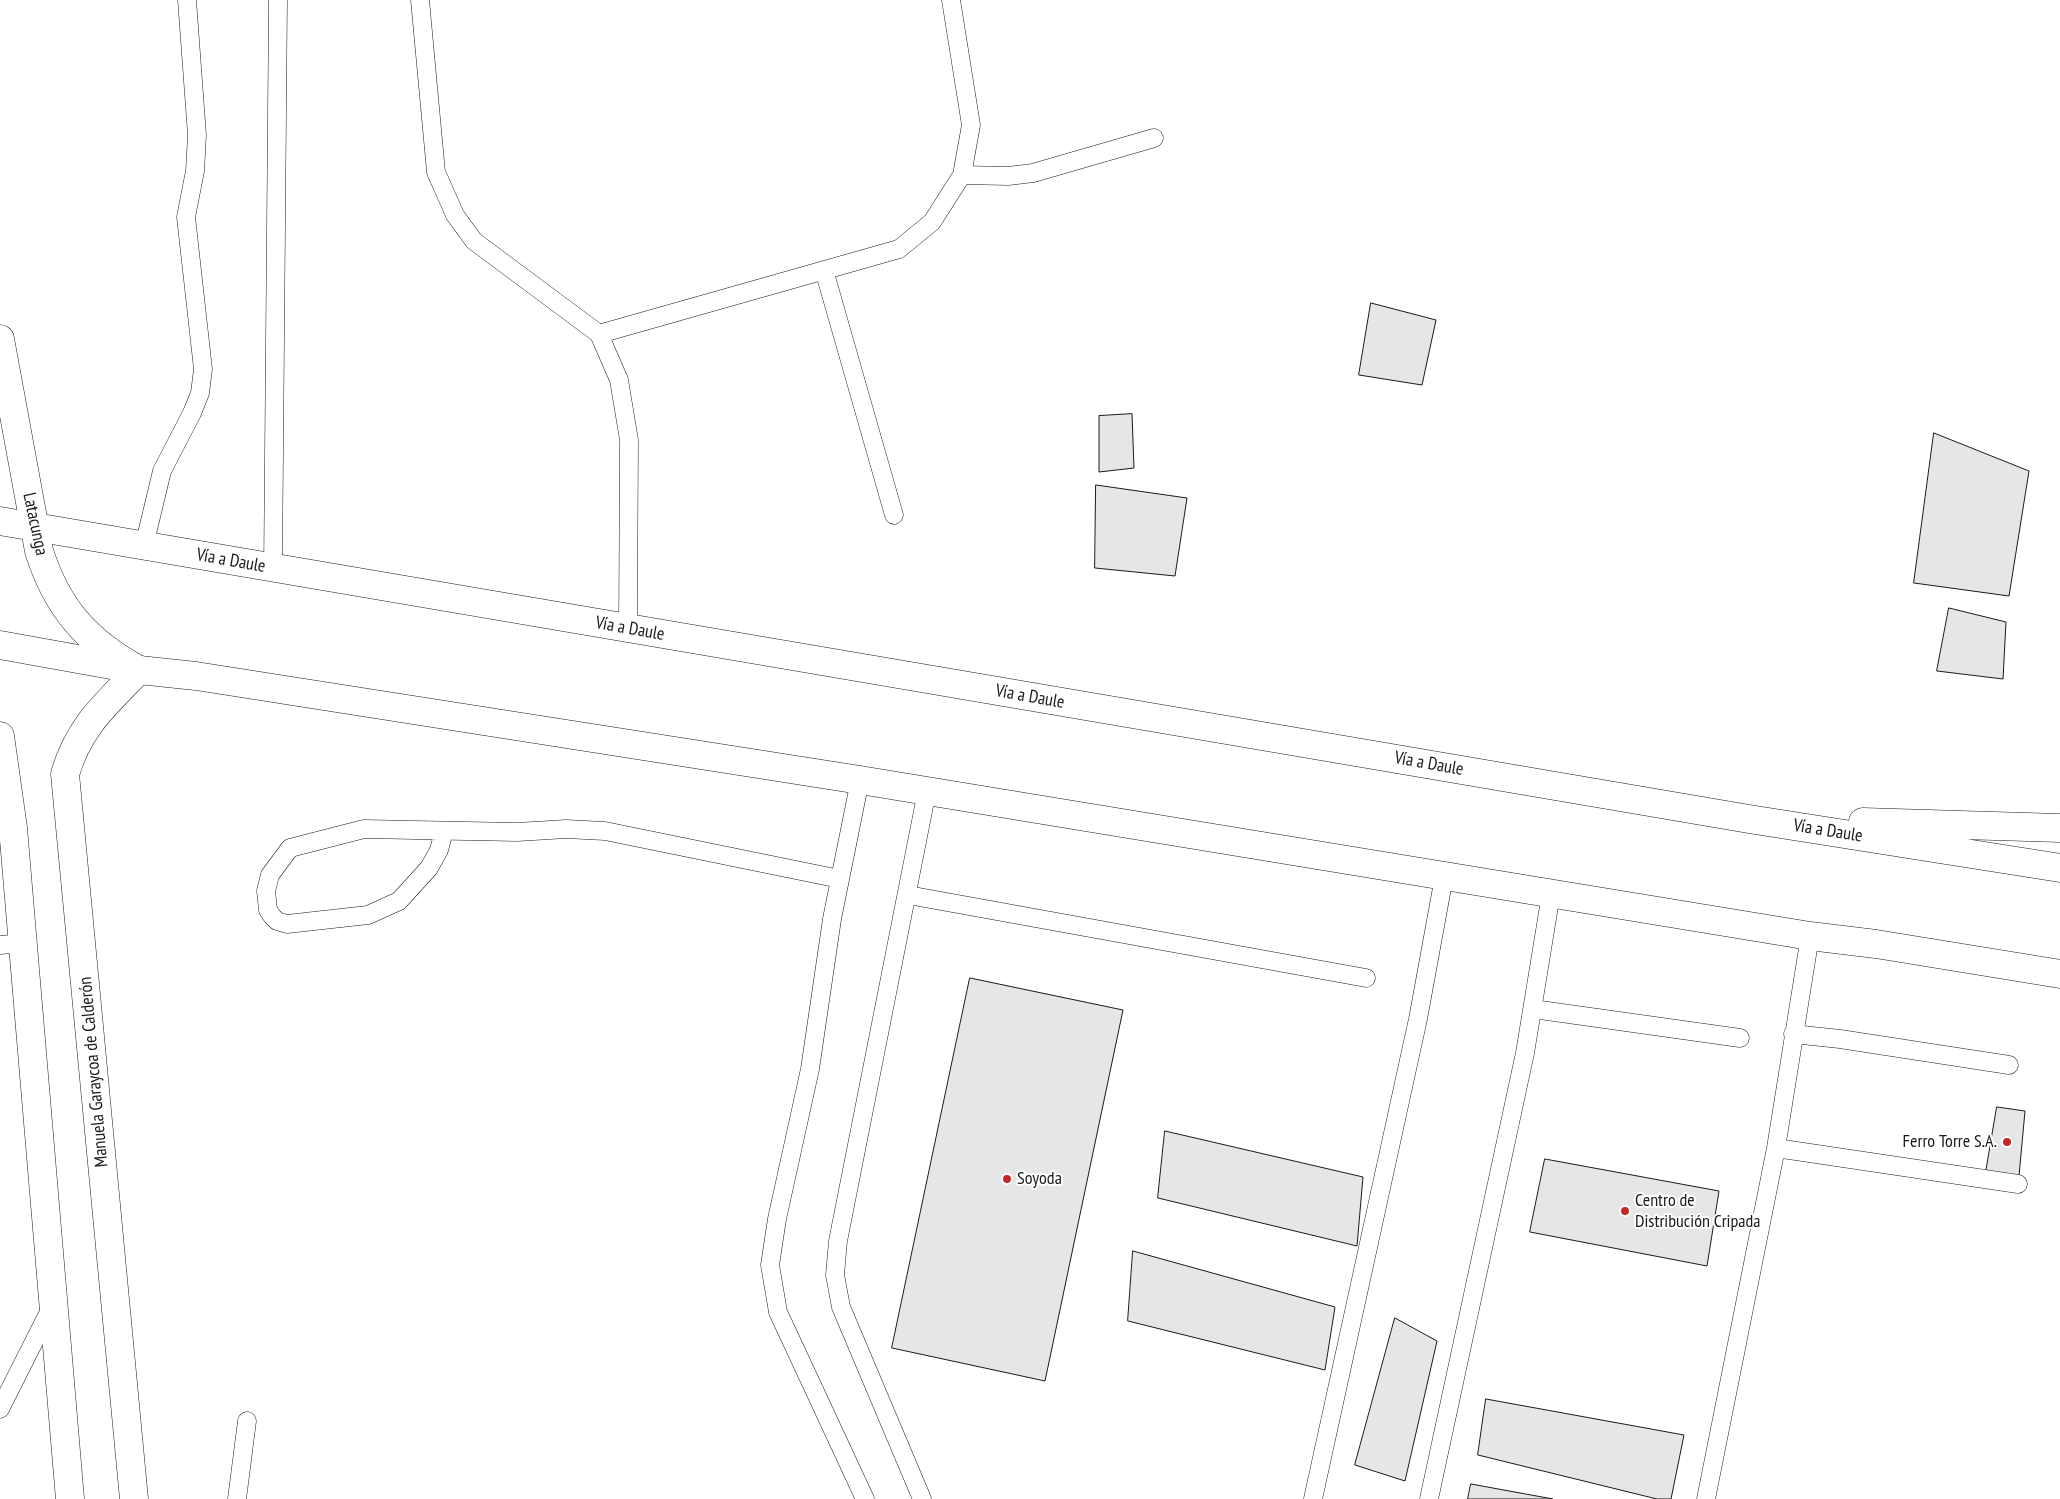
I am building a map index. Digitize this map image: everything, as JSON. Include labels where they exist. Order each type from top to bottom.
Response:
[{"type":"main road","name":"Latacunga","points":[[0,338],[34,528],[46,572],[68,613],[100,646],[140,670]]},
{"type":"main road","name":"Vía a Daule","points":[[0,521],[1749,819],[2060,868]]},
{"type":"main road","points":[[0,645],[140,670],[196,676],[860,780],[1444,877],[2060,974]]},
{"type":"main road","name":"Manuela Garaycoa de Calderón","points":[[134,1499],[65,774],[72,750],[92,718],[140,670]]},
{"type":"main road","points":[[0,736],[7,829],[11,944],[53,1304],[70,1499]]},
{"type":"main road","points":[[1749,819],[2060,828]]},
{"type":"lane","points":[[144,546],[162,471],[192,413],[200,393],[203,369],[186,217],[195,171],[197,136],[187,0]]},
{"type":"lane","points":[[273,568],[278,0]]},
{"type":"lane","points":[[420,0],[436,172],[455,216],[474,242],[599,334],[618,380],[629,440],[628,629]]},
{"type":"lane","points":[[599,334],[898,249],[932,222],[962,175],[971,125],[951,0]]},
{"type":"lane","points":[[962,175],[1008,176],[1033,173],[1154,138]]},
{"type":"lane","points":[[824,270],[894,515]]},
{"type":"lane","points":[[860,780],[840,879],[810,1069],[777,1219],[770,1266],[778,1312],[865,1499]]},
{"type":"lane","points":[[922,1499],[842,1307],[835,1275],[838,1241],[908,895],[927,791]]},
{"type":"lane","points":[[444,831],[440,850],[429,868],[399,901],[368,915],[287,924],[277,921],[268,910],[266,890],[270,874],[290,848],[364,829],[517,832],[566,829],[605,831],[840,879]]},
{"type":"lane","points":[[1313,1499],[1418,1019],[1444,877]]},
{"type":"lane","points":[[1429,1499],[1526,1053],[1551,894]]},
{"type":"lane","points":[[908,895],[1366,978]]},
{"type":"lane","points":[[1706,1499],[1776,1148],[1810,936]]},
{"type":"lane","points":[[1533,1009],[1740,1038]]},
{"type":"lane","points":[[1793,1034],[1840,1039],[2009,1065]]},
{"type":"lane","points":[[1776,1148],[2018,1184]]},
{"type":"lane","points":[[0,1409],[53,1304]]},
{"type":"lane","points":[[237,1499],[247,1421]]},
{"type":"building","points":[[1371,303],[1436,320],[1422,385],[1359,375]]},
{"type":"building","points":[[1132,414],[1134,468],[1099,472],[1099,416]]},
{"type":"building","points":[[1934,433],[2029,471],[2009,596],[1914,583]]},
{"type":"building","points":[[1096,485],[1187,498],[1175,576],[1095,568]]},
{"type":"building","points":[[1949,608],[2006,622],[2003,679],[1937,671]]},
{"type":"building","name":"Soyoda","points":[[970,978],[1123,1010],[1045,1381],[892,1348]]},
{"type":"building","name":"Ferro Torre S.A.","points":[[1997,1107],[2025,1111],[2019,1176],[1986,1172]]},
{"type":"building","points":[[1165,1131],[1363,1177],[1357,1246],[1158,1198]]},
{"type":"building","name":"Centro de Distribución Cripada","points":[[1545,1159],[1719,1191],[1707,1266],[1530,1232]]},
{"type":"building","points":[[1133,1251],[1335,1307],[1325,1370],[1128,1321]]},
{"type":"building","points":[[1395,1318],[1437,1341],[1405,1481],[1355,1465]]},
{"type":"building","points":[[1486,1399],[1684,1435],[1671,1499],[1657,1499],[1478,1455]]},
{"type":"building","points":[[1471,1484],[1553,1499],[1468,1499]]},
{"type":"place","name":"Ferro Torre S.A.","points":[[2007,1142]]},
{"type":"place","name":"Soyoda","points":[[1007,1179]]},
{"type":"place","name":"Centro de Distribución Cripada","points":[[1625,1211]]}]
